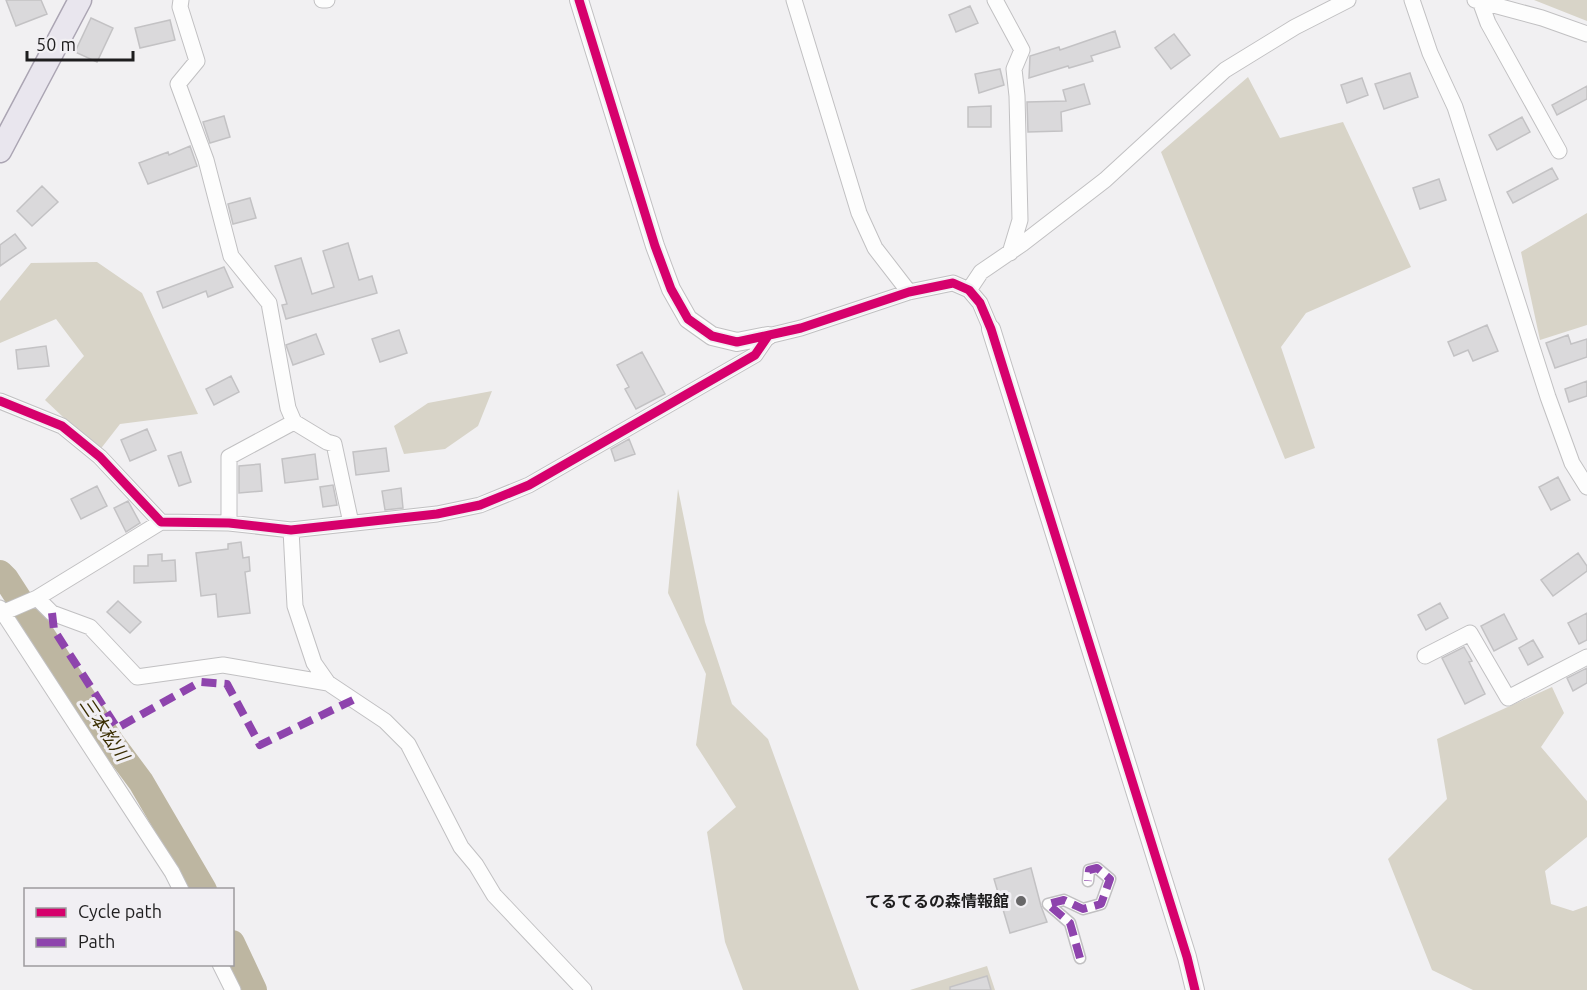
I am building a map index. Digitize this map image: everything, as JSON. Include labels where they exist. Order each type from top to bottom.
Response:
[{"type":"main road","points":[[0,151],[80,0]]},
{"type":"street","points":[[181,0],[180,7],[197,61],[178,84],[206,160],[231,256],[269,303],[288,408],[294,422],[334,444],[351,523]]},
{"type":"street","points":[[579,0],[655,246],[671,289],[688,319],[712,336],[737,342],[801,328],[909,292],[952,283],[969,290],[980,303],[991,329],[1187,957],[1195,990]]},
{"type":"street","points":[[794,0],[859,213],[875,248],[909,292]]},
{"type":"street","points":[[995,0],[1022,50],[1014,69],[1017,96],[1020,220],[1010,253]]},
{"type":"street","points":[[969,290],[981,272],[1010,253],[1105,180],[1225,70],[1295,27],[1348,0]]},
{"type":"street","points":[[1412,0],[1430,52],[1455,107],[1548,397],[1572,464],[1587,487]]},
{"type":"street","points":[[1477,1],[1542,18],[1587,34]]},
{"type":"street","points":[[1477,1],[1558,151]]},
{"type":"street","points":[[180,888],[172,872],[1,611],[37,598],[161,522],[229,523],[291,530],[437,514],[480,505],[529,485],[755,355],[768,336]]},
{"type":"street","points":[[0,401],[62,426],[100,458],[161,522]]},
{"type":"street","points":[[229,523],[230,457],[294,422]]},
{"type":"street","points":[[291,530],[295,606],[314,663],[328,683],[384,721],[408,744],[461,848],[476,865],[494,895],[584,990]]},
{"type":"street","points":[[37,598],[52,613],[90,627],[137,677],[224,665],[328,683]]},
{"type":"street","points":[[1425,656],[1470,633],[1508,698],[1587,657]]},
{"type":"street","points":[[1080,958],[1070,923],[1048,904],[1064,900],[1083,909],[1101,904],[1110,879],[1097,868],[1089,870],[1088,880]]},
{"type":"street","points":[[221,966],[234,990]]},
{"type":"shaded area","points":[[1534,0],[1587,0],[1587,21]]},
{"type":"shaded area","points":[[1248,77],[1280,138],[1343,122],[1411,267],[1306,313],[1281,347],[1315,448],[1285,459],[1161,152]]},
{"type":"shaded area","points":[[1587,213],[1587,325],[1540,340],[1521,252]]},
{"type":"shaded area","points":[[97,262],[142,293],[198,414],[120,424],[99,451],[45,400],[84,356],[56,319],[0,343],[0,301],[31,263]]},
{"type":"shaded area","points":[[492,391],[478,426],[445,449],[404,454],[394,426],[428,403]]},
{"type":"shaded area","points":[[678,489],[705,622],[732,704],[768,739],[859,990],[743,990],[725,942],[707,832],[736,807],[696,745],[706,674],[668,593]]},
{"type":"shaded area","points":[[1552,687],[1564,713],[1541,747],[1587,801],[1587,837],[1545,871],[1551,904],[1573,911],[1587,906],[1587,990],[1473,990],[1432,970],[1388,859],[1447,799],[1437,739]]},
{"type":"shaded area","points":[[987,966],[995,990],[910,990]]},
{"type":"building","points":[[6,0],[41,0],[47,14],[16,26]]},
{"type":"building","points":[[970,6],[978,23],[956,32],[949,15]]},
{"type":"building","points":[[91,18],[113,28],[97,62],[75,52]]},
{"type":"building","points":[[170,20],[175,40],[140,48],[135,28]]},
{"type":"building","points":[[1115,31],[1120,47],[1091,56],[1093,61],[1029,78],[1030,56],[1059,47],[1060,50]]},
{"type":"building","points":[[1174,34],[1190,55],[1171,69],[1155,48]]},
{"type":"building","points":[[1000,69],[1004,85],[979,93],[975,74]]},
{"type":"building","points":[[1410,73],[1418,97],[1384,109],[1375,84]]},
{"type":"building","points":[[1362,78],[1368,95],[1347,103],[1341,85]]},
{"type":"building","points":[[1084,84],[1090,104],[1061,112],[1062,131],[1028,132],[1027,102],[1066,101],[1063,90]]},
{"type":"building","points":[[1587,86],[1587,99],[1557,115],[1552,105]]},
{"type":"building","points":[[991,106],[991,127],[968,127],[968,107]]},
{"type":"building","points":[[224,116],[230,137],[210,143],[203,122]]},
{"type":"building","points":[[1522,117],[1530,132],[1497,150],[1489,135]]},
{"type":"building","points":[[190,146],[197,166],[148,184],[139,163],[168,152],[169,155]]},
{"type":"building","points":[[1552,168],[1558,179],[1513,203],[1507,192]]},
{"type":"building","points":[[1439,179],[1446,200],[1420,209],[1413,188]]},
{"type":"building","points":[[42,186],[58,202],[32,226],[17,211]]},
{"type":"building","points":[[250,198],[256,218],[233,224],[228,204]]},
{"type":"building","points":[[15,234],[26,248],[0,266],[0,245]]},
{"type":"building","points":[[348,243],[359,280],[372,276],[377,293],[286,319],[282,305],[287,304],[275,266],[301,258],[312,294],[334,287],[323,251]]},
{"type":"building","points":[[224,267],[233,287],[208,297],[206,291],[163,308],[157,292]]},
{"type":"building","points":[[1487,325],[1498,351],[1473,361],[1468,350],[1454,356],[1448,342]]},
{"type":"building","points":[[399,330],[407,353],[380,362],[372,339]]},
{"type":"building","points":[[316,334],[324,354],[293,365],[286,345]]},
{"type":"building","points":[[1568,335],[1571,344],[1587,339],[1587,357],[1555,368],[1546,343]]},
{"type":"building","points":[[46,346],[49,366],[18,369],[16,350]]},
{"type":"building","points":[[642,352],[665,394],[636,409],[625,389],[629,387],[617,365]]},
{"type":"building","points":[[231,376],[239,392],[214,405],[206,389]]},
{"type":"building","points":[[1587,381],[1587,396],[1569,402],[1565,389]]},
{"type":"building","points":[[147,429],[156,450],[130,461],[121,440]]},
{"type":"building","points":[[629,439],[635,454],[615,461],[611,449]]},
{"type":"building","points":[[386,448],[389,471],[356,475],[353,452]]},
{"type":"building","points":[[181,452],[191,482],[179,486],[168,456]]},
{"type":"building","points":[[315,454],[318,479],[285,483],[282,459]]},
{"type":"building","points":[[260,464],[262,491],[239,493],[239,466]]},
{"type":"building","points":[[1558,477],[1570,500],[1551,510],[1539,487]]},
{"type":"building","points":[[333,485],[337,505],[323,507],[320,487]]},
{"type":"building","points":[[97,486],[107,506],[81,519],[71,499]]},
{"type":"building","points":[[401,488],[403,508],[385,510],[382,491]]},
{"type":"building","points":[[128,501],[140,523],[126,532],[114,508]]},
{"type":"building","points":[[241,542],[243,558],[249,557],[250,571],[245,572],[250,613],[218,617],[216,594],[201,596],[196,553],[228,549],[228,544]]},
{"type":"building","points":[[1578,553],[1587,566],[1587,571],[1553,596],[1541,580]]},
{"type":"building","points":[[162,554],[162,561],[175,560],[176,581],[134,583],[134,566],[148,566],[148,555]]},
{"type":"building","points":[[118,601],[141,622],[130,633],[107,612]]},
{"type":"building","points":[[1440,603],[1448,618],[1426,630],[1418,615]]},
{"type":"building","points":[[1587,613],[1587,640],[1579,644],[1568,623]]},
{"type":"building","points":[[1504,614],[1517,639],[1494,651],[1481,626]]},
{"type":"building","points":[[1533,640],[1543,657],[1528,665],[1519,648]]},
{"type":"building","points":[[1464,647],[1485,694],[1465,704],[1442,658]]},
{"type":"building","points":[[1587,668],[1587,683],[1573,691],[1567,678]]},
{"type":"building","name":"てるてるの森情報館","points":[[1031,868],[1047,922],[1010,933],[994,879]]},
{"type":"building","points":[[987,976],[991,990],[950,990],[950,987]]},
{"type":"waterway","name":"三本松川","points":[[0,573],[112,743],[141,782],[203,888]]},
{"type":"waterway","name":"三本松川","points":[[234,947],[254,990]]},
{"type":"marked path","points":[[52,613],[54,630],[117,728],[200,682],[227,684],[260,745],[353,700]]},
{"type":"marked path","points":[[1080,958],[1070,923],[1048,904],[1064,900],[1083,909],[1101,904],[1110,879],[1097,868],[1089,870],[1088,881]]},
{"type":"cycle path","points":[[579,0],[655,246],[671,289],[688,319],[712,336],[737,342],[801,328],[909,292],[953,283],[969,290],[980,303],[991,329],[1187,957],[1195,990]]},
{"type":"cycle path","points":[[0,401],[62,426],[100,457],[161,522],[229,523],[291,530],[437,514],[480,505],[529,485],[755,355],[768,336]]},
{"type":"place","name":"てるてるの森情報館","points":[[1021,901]]}]
